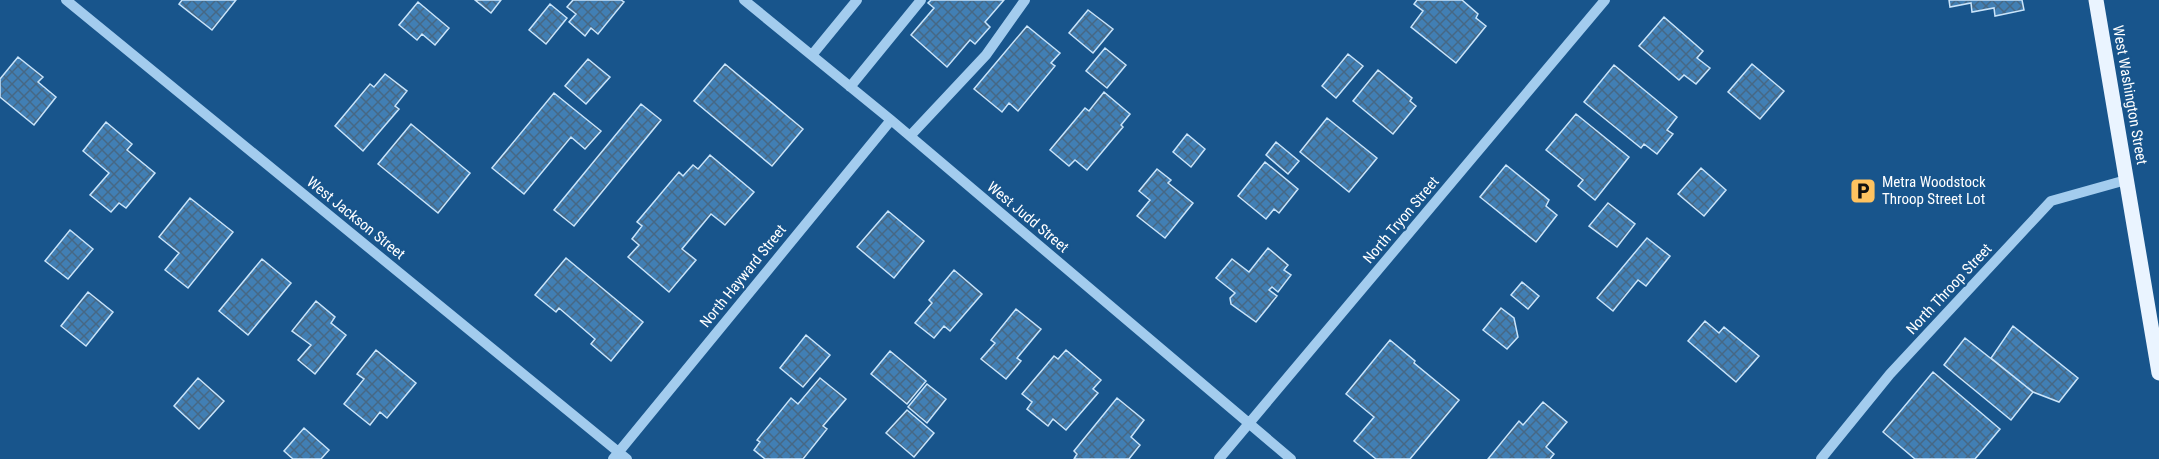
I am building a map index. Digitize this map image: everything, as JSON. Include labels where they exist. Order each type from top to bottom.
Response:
[{"type":"main road","name":"West Washington Street","points":[[2096,0],[2159,373]]},
{"type":"street","name":"West Jackson Street","points":[[66,0],[620,457]]},
{"type":"street","name":"West Judd Street","points":[[744,0],[891,120],[1291,459]]},
{"type":"street","points":[[812,55],[857,0]]},
{"type":"street","points":[[850,87],[921,0]]},
{"type":"street","points":[[910,136],[986,55],[1025,0]]},
{"type":"street","name":"North Tryon Street","points":[[1220,459],[1605,0]]},
{"type":"street","name":"North Hayward Street","points":[[620,457],[891,120]]},
{"type":"street","name":"North Throop Street","points":[[1821,459],[1890,374],[2051,201],[2126,180]]},
{"type":"building","points":[[182,0],[236,0],[212,30],[179,4]]},
{"type":"building","points":[[475,0],[501,0],[491,13]]},
{"type":"building","points":[[573,0],[621,0],[624,2],[598,34],[591,28],[585,36],[569,22],[576,14],[567,7]]},
{"type":"building","points":[[931,0],[1004,0],[985,22],[990,27],[975,44],[970,40],[947,67],[911,35],[934,8],[928,3]]},
{"type":"building","points":[[1417,0],[1462,0],[1478,14],[1476,18],[1486,26],[1456,63],[1411,27],[1423,11],[1414,4]]},
{"type":"building","points":[[1949,0],[2022,0],[2024,10],[1995,16],[1994,8],[1972,12],[1971,3],[1950,7]]},
{"type":"building","points":[[418,2],[449,28],[435,45],[422,34],[417,40],[399,25]]},
{"type":"building","points":[[550,4],[567,18],[546,44],[529,30]]},
{"type":"building","points":[[1088,10],[1113,29],[1093,53],[1069,33]]},
{"type":"building","points":[[1664,17],[1703,51],[1697,58],[1710,68],[1696,84],[1684,75],[1679,80],[1639,46]]},
{"type":"building","points":[[1027,26],[1060,53],[1051,63],[1055,66],[1018,111],[1009,103],[1002,112],[974,89]]},
{"type":"building","points":[[1105,48],[1126,65],[1107,88],[1086,71]]},
{"type":"building","points":[[1348,54],[1363,66],[1336,98],[1322,86]]},
{"type":"building","points":[[18,57],[43,77],[38,82],[56,97],[34,125],[0,97],[0,79]]},
{"type":"building","points":[[588,59],[610,77],[586,104],[565,86]]},
{"type":"building","points":[[725,64],[803,129],[772,166],[694,101]]},
{"type":"building","points":[[1752,64],[1784,91],[1760,119],[1728,92]]},
{"type":"building","points":[[1614,65],[1677,117],[1667,130],[1673,134],[1657,154],[1644,144],[1641,148],[1584,102]]},
{"type":"building","points":[[1378,70],[1412,98],[1410,101],[1416,106],[1393,134],[1353,101]]},
{"type":"building","points":[[385,74],[407,91],[395,106],[399,109],[363,151],[335,126],[370,84],[374,87]]},
{"type":"building","points":[[1104,92],[1130,114],[1121,125],[1123,127],[1087,170],[1075,160],[1069,166],[1050,150],[1085,108],[1089,111]]},
{"type":"building","points":[[554,93],[601,131],[585,149],[571,137],[524,194],[492,168]]},
{"type":"building","points":[[641,104],[661,120],[574,226],[554,210]]},
{"type":"building","points":[[1576,114],[1629,157],[1595,200],[1578,186],[1583,180],[1546,150]]},
{"type":"building","points":[[1327,118],[1377,158],[1349,192],[1300,152]]},
{"type":"building","points":[[106,122],[132,144],[127,150],[155,173],[126,208],[119,203],[111,212],[90,195],[109,173],[83,151]]},
{"type":"building","points":[[411,124],[470,173],[438,213],[378,164]]},
{"type":"building","points":[[1187,134],[1205,149],[1191,167],[1173,152]]},
{"type":"building","points":[[1276,142],[1299,161],[1288,174],[1266,155]]},
{"type":"building","points":[[710,155],[754,192],[725,225],[711,214],[682,249],[696,260],[669,292],[628,257],[639,245],[632,239],[642,226],[637,222],[679,172],[683,176],[693,165],[698,169]]},
{"type":"building","points":[[1265,162],[1298,189],[1279,213],[1274,209],[1266,219],[1238,196]]},
{"type":"building","points":[[1506,165],[1549,200],[1546,206],[1557,215],[1536,242],[1480,197]]},
{"type":"building","points":[[1701,168],[1726,190],[1704,216],[1678,194]]},
{"type":"building","points":[[1157,169],[1171,180],[1168,183],[1193,203],[1165,238],[1137,216],[1150,200],[1139,191]]},
{"type":"building","points":[[190,198],[233,232],[188,288],[165,270],[179,253],[159,237]]},
{"type":"building","points":[[1608,203],[1635,224],[1617,247],[1589,226]]},
{"type":"building","points":[[888,211],[924,241],[894,278],[857,247]]},
{"type":"building","points":[[70,230],[93,249],[68,279],[45,261]]},
{"type":"building","points":[[1647,238],[1670,256],[1646,286],[1638,280],[1613,311],[1597,298]]},
{"type":"building","points":[[1268,248],[1288,265],[1284,270],[1291,275],[1278,292],[1272,287],[1269,290],[1277,296],[1256,322],[1231,304],[1230,298],[1235,293],[1216,278],[1232,259],[1249,272]]},
{"type":"building","points":[[566,258],[643,322],[611,361],[591,344],[595,339],[559,308],[556,312],[535,295]]},
{"type":"building","points":[[262,259],[291,283],[248,335],[219,311]]},
{"type":"building","points":[[954,270],[982,294],[950,331],[944,326],[934,338],[915,323],[932,303],[929,300]]},
{"type":"building","points":[[1522,282],[1539,296],[1528,309],[1511,295]]},
{"type":"building","points":[[88,292],[113,312],[86,346],[61,326]]},
{"type":"building","points":[[316,301],[335,317],[331,323],[346,335],[315,374],[298,360],[311,345],[292,331]]},
{"type":"building","points":[[1501,308],[1514,318],[1518,337],[1507,349],[1483,330]]},
{"type":"building","points":[[1016,309],[1041,329],[1017,358],[1021,361],[1006,379],[981,359],[995,343],[991,340]]},
{"type":"building","points":[[1705,321],[1719,333],[1724,327],[1759,356],[1736,382],[1688,341]]},
{"type":"building","points":[[2013,326],[2078,378],[2059,402],[2033,392],[1991,358]]},
{"type":"building","points":[[806,335],[830,355],[803,387],[780,368]]},
{"type":"building","points":[[1965,338],[2033,392],[2011,420],[1944,365]]},
{"type":"building","points":[[1390,340],[1459,400],[1410,459],[1376,459],[1354,441],[1374,417],[1346,394]]},
{"type":"building","points":[[376,350],[416,383],[387,418],[380,412],[370,425],[344,404],[364,379],[357,374]]},
{"type":"building","points":[[1066,350],[1101,380],[1093,389],[1098,393],[1066,430],[1053,419],[1048,426],[1027,409],[1032,402],[1022,394],[1054,356],[1058,359]]},
{"type":"building","points":[[890,351],[926,381],[907,404],[871,374]]},
{"type":"building","points":[[1933,372],[2000,429],[1975,459],[1915,459],[1883,432]]},
{"type":"building","points":[[198,378],[224,401],[199,429],[174,406]]},
{"type":"building","points":[[820,378],[846,399],[823,426],[827,429],[803,459],[765,459],[754,450],[760,442],[757,440],[791,398],[798,404]]},
{"type":"building","points":[[927,384],[946,399],[927,423],[908,407]]},
{"type":"building","points":[[1117,398],[1144,420],[1131,437],[1140,445],[1129,459],[1074,459],[1077,454],[1074,451]]},
{"type":"building","points":[[1543,402],[1567,422],[1546,447],[1554,454],[1550,459],[1488,459],[1519,421],[1523,425]]},
{"type":"building","points":[[907,410],[934,433],[914,457],[886,433]]},
{"type":"building","points":[[304,428],[329,450],[321,459],[293,459],[284,451]]},
{"type":"place","name":"Metra Woodstock Throop Street Lot","points":[[1863,191]]}]
